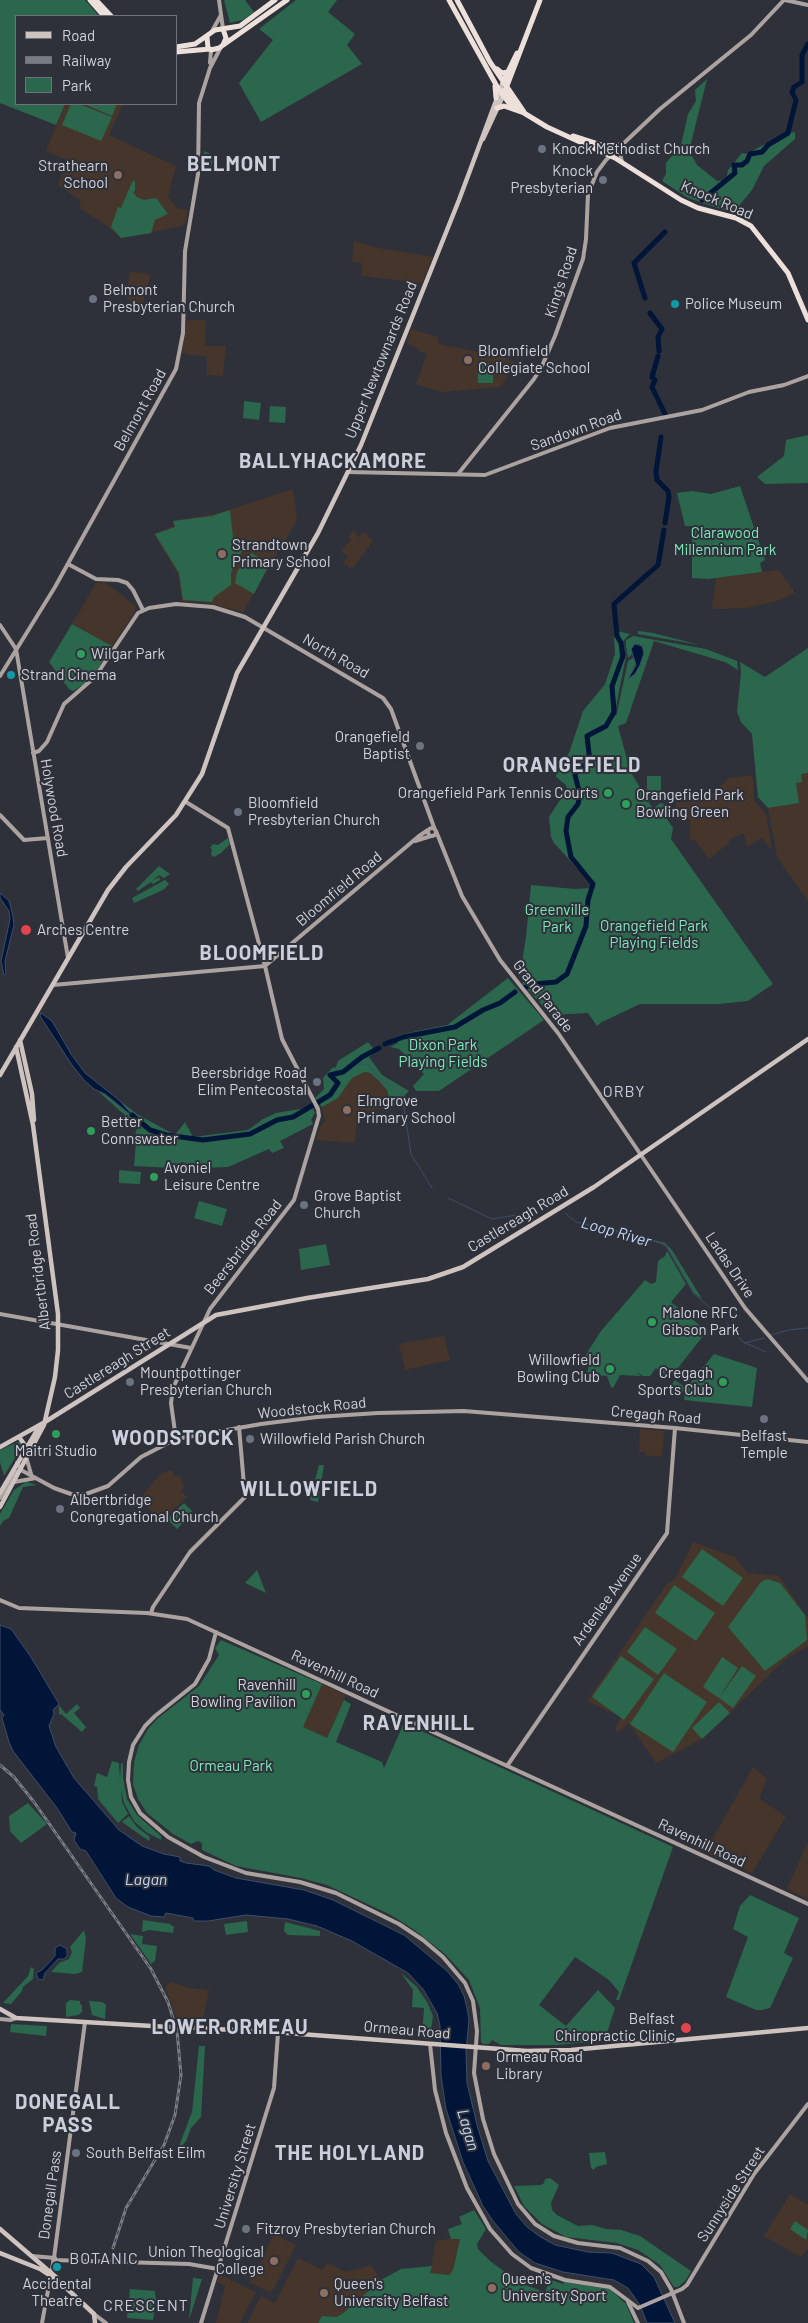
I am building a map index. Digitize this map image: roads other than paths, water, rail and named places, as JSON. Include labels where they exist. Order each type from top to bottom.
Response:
[{"type":"highway","points":[[90,0],[103,15]]},
{"type":"highway","points":[[96,0],[110,15]]},
{"type":"highway","points":[[178,47],[195,44],[212,31],[245,24],[276,0]]},
{"type":"highway","points":[[178,52],[209,50],[222,46],[287,0]]},
{"type":"highway","points":[[449,0],[495,82],[503,89]]},
{"type":"highway","points":[[457,0],[503,89],[520,112]]},
{"type":"highway","name":"Upper Newtownards Road","points":[[503,89],[518,58],[540,0]]},
{"type":"highway","points":[[222,46],[226,38],[223,29]]},
{"type":"highway","points":[[207,36],[209,50]]},
{"type":"highway","points":[[480,42],[498,72],[508,72]]},
{"type":"highway","points":[[512,94],[512,81],[520,52]]},
{"type":"highway","name":"Upper Newtownards Road","points":[[503,89],[508,72],[520,52]]},
{"type":"highway","points":[[495,82],[496,98]]},
{"type":"highway","name":"Knock Road","points":[[503,89],[512,94],[520,112],[622,162],[694,206],[730,216],[751,226],[788,273],[808,320]]},
{"type":"highway","points":[[497,108],[504,106],[520,112]]},
{"type":"highway","points":[[568,137],[574,136],[609,146],[622,145]]},
{"type":"main road","name":"Upper Newtownards Road","points":[[0,1074],[77,941],[116,879],[164,829],[186,802],[208,762],[238,673],[313,542],[348,472],[384,388],[482,140],[496,98],[503,89]]},
{"type":"main road","name":"Upper Newtownards Road","points":[[482,140],[486,135],[503,89]]},
{"type":"main road","points":[[488,119],[503,89]]},
{"type":"main road","name":"Castlereagh Road","points":[[202,1324],[216,1315],[445,1274],[470,1263],[554,1213],[808,1039]]},
{"type":"main road","name":"Albertbridge Road","points":[[0,1507],[27,1460],[44,1421],[56,1378],[58,1324],[29,1082],[20,1040]]},
{"type":"main road","name":"Albertbridge Road","points":[[16,1047],[33,1125]]},
{"type":"main road","points":[[8,1060],[16,1063],[21,1071]]},
{"type":"main road","points":[[29,1082],[27,1087],[30,1113]]},
{"type":"main road","name":"Castlereagh Street","points":[[0,1447],[202,1324]]},
{"type":"main road","points":[[0,1493],[44,1421]]},
{"type":"main road","points":[[19,1437],[27,1448]]},
{"type":"main road","name":"Ormeau Road","points":[[0,2009],[16,2018],[278,2032],[476,2048],[527,2050],[567,2050],[808,2028]]},
{"type":"main road","points":[[0,2229],[94,2314],[95,2323]]},
{"type":"main road","points":[[16,2260],[21,2256],[22,2249]]},
{"type":"main road","points":[[0,2253],[43,2268]]},
{"type":"street","points":[[219,0],[223,29]]},
{"type":"street","points":[[784,1],[808,5]]},
{"type":"street","name":"King's Road","points":[[458,474],[534,379],[542,366],[555,336],[582,259],[586,239],[587,200],[590,184],[597,172],[610,156],[660,109],[756,30],[784,1]]},
{"type":"street","points":[[212,31],[221,14]]},
{"type":"street","name":"Belmont Road","points":[[0,676],[68,564],[176,369],[183,333],[185,251],[198,174],[198,110],[210,66],[222,46]]},
{"type":"street","points":[[209,50],[210,66]]},
{"type":"street","name":"Belmont Road","points":[[209,50],[210,66]]},
{"type":"street","points":[[622,145],[620,154],[622,162]]},
{"type":"street","name":"Sandown Road","points":[[348,472],[485,475],[610,428],[702,410],[749,392],[784,385],[808,376]]},
{"type":"street","points":[[33,753],[39,751],[47,742],[64,704],[95,677],[133,619],[142,610],[131,587],[127,583],[118,580],[96,580],[68,564]]},
{"type":"street","name":"North Road","points":[[142,610],[176,604],[203,606],[234,612],[380,695],[389,705],[393,714],[436,831]]},
{"type":"street","name":"Holywood Road","points":[[0,625],[16,649],[68,958]]},
{"type":"street","points":[[10,658],[18,661]]},
{"type":"street","name":"Beersbridge Road","points":[[176,1439],[172,1392],[191,1348],[210,1309],[294,1200],[319,1113],[282,1038],[263,958],[228,828],[186,802]]},
{"type":"street","points":[[0,815],[24,840],[48,838]]},
{"type":"street","points":[[432,821],[428,834],[441,843]]},
{"type":"street","points":[[415,841],[432,836],[436,831],[429,829]]},
{"type":"street","name":"Bloomfield Road","points":[[265,966],[429,829]]},
{"type":"street","name":"Grand Parade","points":[[436,831],[462,896],[487,940],[513,978],[550,1021],[641,1155]]},
{"type":"street","points":[[66,941],[72,943],[77,941]]},
{"type":"street","points":[[263,958],[273,960]]},
{"type":"street","points":[[52,985],[265,966]]},
{"type":"street","name":"Ladas Drive","points":[[641,1155],[744,1308],[808,1381]]},
{"type":"street","points":[[210,1309],[216,1315]]},
{"type":"street","points":[[0,1314],[191,1348]]},
{"type":"street","name":"Woodstock Road","points":[[21,1470],[54,1488],[72,1494],[90,1493],[110,1484],[141,1457],[176,1439],[239,1427],[332,1415],[464,1411],[501,1414]]},
{"type":"street","name":"Cregagh Road","points":[[501,1414],[675,1428],[808,1442]]},
{"type":"street","points":[[151,1613],[153,1607],[190,1552],[245,1497],[239,1427]]},
{"type":"street","name":"Ardenlee Avenue","points":[[507,1766],[667,1533],[675,1428]]},
{"type":"street","points":[[14,1482],[33,1477],[27,1460]]},
{"type":"street","points":[[0,1498],[15,1473],[21,1470],[17,1464]]},
{"type":"street","name":"Ravenhill Road","points":[[0,1601],[24,1608],[151,1613],[187,1619],[808,1904]]},
{"type":"street","points":[[216,1632],[204,1670],[195,1684],[154,1716],[145,1726],[134,1745],[128,1762],[128,1780],[132,1797],[140,1813],[168,1837],[209,1860],[246,1873],[289,1879],[326,1889],[389,1918],[423,1940],[451,1965],[468,1988],[477,2014],[474,2073],[486,2130],[498,2164],[523,2211],[541,2229],[561,2239],[615,2246],[639,2255],[656,2268],[670,2288],[684,2323]]},
{"type":"street","points":[[213,1645],[218,1639],[226,1637]]},
{"type":"street","points":[[0,2018],[5,2013]]},
{"type":"street","points":[[0,2018],[11,2020],[16,2018]]},
{"type":"street","name":"Donegall Pass","points":[[53,2259],[85,2022]]},
{"type":"street","name":"University Street","points":[[201,2323],[274,2088],[278,2032]]},
{"type":"street","points":[[430,2044],[435,2090],[446,2133],[467,2188],[490,2229],[512,2254],[531,2268],[565,2280],[607,2286],[618,2292],[628,2302],[639,2308],[638,2321]]},
{"type":"street","name":"Sunnyside Street","points":[[639,2308],[680,2290],[690,2281],[754,2174],[808,2104]]},
{"type":"street","name":"Donegall Pass","points":[[47,2258],[53,2251]]},
{"type":"street","points":[[30,2255],[53,2259],[194,2264],[218,2269]]},
{"type":"street","points":[[43,2268],[53,2259]]},
{"type":"street","points":[[42,2323],[53,2259]]},
{"type":"street","points":[[670,2288],[667,2296],[675,2299]]},
{"type":"street","points":[[675,2299],[680,2290]]},
{"type":"street","points":[[628,2302],[638,2321]]},
{"type":"street","points":[[94,2314],[104,2323]]},
{"type":"water","points":[[635,644],[642,646],[644,653],[635,674],[628,679],[636,665],[631,649]]},
{"type":"water","points":[[0,893],[9,901],[14,925],[5,961],[6,974],[4,975],[1,961],[10,919],[9,911],[0,898]]},
{"type":"water","points":[[41,1013],[52,1021],[71,1054],[85,1073],[119,1100],[136,1119],[84,1080],[40,1016]]},
{"type":"water","name":"Lagan","points":[[0,1625],[11,1629],[31,1657],[59,1704],[53,1710],[54,1714],[49,1726],[56,1747],[74,1778],[119,1830],[142,1846],[164,1854],[180,1857],[180,1861],[186,1863],[209,1866],[214,1870],[236,1878],[304,1890],[333,1900],[404,1935],[447,1971],[458,1984],[467,2008],[469,2020],[466,2051],[467,2083],[477,2125],[488,2161],[516,2214],[526,2226],[555,2245],[588,2252],[612,2253],[641,2264],[654,2277],[675,2323],[647,2323],[640,2305],[628,2288],[614,2280],[563,2272],[535,2263],[519,2252],[493,2221],[483,2206],[463,2162],[446,2109],[441,2076],[440,2026],[437,2013],[423,1989],[408,1973],[352,1941],[317,1926],[288,1919],[246,1915],[208,1921],[194,1921],[193,1918],[166,1913],[164,1917],[151,1916],[128,1907],[116,1898],[86,1851],[80,1849],[74,1840],[76,1833],[72,1832],[57,1808],[13,1751],[9,1742],[2,1718],[4,1715],[0,1710]]},
{"type":"water","points":[[60,1945],[67,1949],[67,1956],[64,1959],[58,1959],[45,1973],[43,1980],[38,1979],[36,1973],[42,1970],[55,1956],[55,1948]]},
{"type":"waterway","points":[[702,200],[735,173],[734,165],[742,165],[747,161],[750,154],[762,152],[768,145],[788,133],[796,100],[792,92],[794,87],[802,82],[802,55],[808,44]]},
{"type":"waterway","points":[[645,298],[634,263],[665,232]]},
{"type":"waterway","points":[[650,313],[662,329],[658,337],[659,351]]},
{"type":"waterway","points":[[658,356],[652,377],[655,380],[652,387],[665,414]]},
{"type":"waterway","points":[[661,437],[656,472],[657,480],[668,491],[669,497],[665,523]]},
{"type":"waterway","points":[[526,987],[534,984],[556,982],[567,974],[586,926],[588,900],[593,884],[571,857],[566,831],[568,817],[578,804],[580,795],[575,775],[577,770],[590,762],[587,736],[606,726],[614,712],[612,686],[623,656],[621,643],[617,636],[614,604],[658,565],[664,530]]},
{"type":"waterway","points":[[385,1044],[403,1037],[455,1027],[483,1010],[500,1003],[515,992]]},
{"type":"waterway","points":[[132,1115],[150,1130],[166,1135],[203,1140],[250,1134],[277,1120],[293,1117],[330,1095],[338,1083],[330,1075],[343,1072],[362,1057],[379,1048]]},
{"type":"waterway","name":"Loop River","points":[[345,1070],[360,1064],[369,1065],[379,1078],[398,1090],[402,1095],[411,1154],[432,1188]]},
{"type":"waterway","name":"Loop River","points":[[448,1198],[492,1219],[523,1214]]},
{"type":"waterway","name":"Loop River","points":[[565,1213],[576,1222],[661,1243],[666,1246],[694,1294],[722,1318]]},
{"type":"waterway","name":"Loop River","points":[[726,1322],[743,1342],[766,1352]]},
{"type":"waterway","name":"Loop River","points":[[771,1335],[788,1330],[808,1328]]},
{"type":"waterway","name":"Loop River","points":[[745,1343],[764,1338]]},
{"type":"railway","points":[[0,1765],[14,1777],[34,1802],[151,1969],[168,2002],[177,2031],[181,2075],[175,2115],[164,2145],[126,2208],[113,2248]]},
{"type":"place","name":"Knock Methodist Church","points":[[542,149]]},
{"type":"place","name":"Strathearn School","points":[[118,175]]},
{"type":"place","name":"Knock Presbyterian","points":[[603,180]]},
{"type":"place","name":"Belmont Presbyterian Church","points":[[93,299]]},
{"type":"place","name":"Police Museum","points":[[675,304]]},
{"type":"place","name":"Bloomfield Collegiate School","points":[[468,360]]},
{"type":"place","name":"Strandtown Primary School","points":[[222,554]]},
{"type":"place","name":"Wilgar Park","points":[[81,654]]},
{"type":"place","name":"Strand Cinema","points":[[11,675]]},
{"type":"place","name":"Orangefield Baptist","points":[[420,746]]},
{"type":"place","name":"Orangefield Park Tennis Courts","points":[[608,793]]},
{"type":"place","name":"Orangefield Park Bowling Green","points":[[626,804]]},
{"type":"place","name":"Bloomfield Presbyterian Church","points":[[238,812]]},
{"type":"place","name":"Arches Centre","points":[[26,930]]},
{"type":"place","name":"Beersbridge Road Elim Pentecostal","points":[[317,1082]]},
{"type":"place","name":"Elmgrove Primary School","points":[[347,1110]]},
{"type":"place","name":"Better Connswater","points":[[91,1131]]},
{"type":"place","name":"Avoniel Leisure Centre","points":[[154,1177]]},
{"type":"place","name":"Grove Baptist Church","points":[[304,1205]]},
{"type":"place","name":"Malone RFC Gibson Park","points":[[652,1322]]},
{"type":"place","name":"Willowfield Bowling Club","points":[[610,1369]]},
{"type":"place","name":"Mountpottinger Presbyterian Church","points":[[130,1382]]},
{"type":"place","name":"Cregagh Sports Club","points":[[723,1382]]},
{"type":"place","name":"Belfast Temple","points":[[764,1419]]},
{"type":"place","name":"Maitri Studio","points":[[56,1434]]},
{"type":"place","name":"Willowfield Parish Church","points":[[250,1439]]},
{"type":"place","name":"Albertbridge Congregational Church","points":[[60,1509]]},
{"type":"place","name":"Ravenhill Bowling Pavilion","points":[[306,1694]]},
{"type":"place","name":"Belfast Chiropractic Clinic","points":[[686,2028]]},
{"type":"place","name":"Ormeau Road Library","points":[[486,2066]]},
{"type":"place","name":"South Belfast Eilm","points":[[76,2153]]},
{"type":"place","name":"Fitzroy Presbyterian Church","points":[[246,2229]]},
{"type":"place","name":"Union Theological College","points":[[274,2261]]},
{"type":"place","name":"Accidental Theatre","points":[[57,2267]]},
{"type":"place","name":"Queen's University Sport","points":[[492,2288]]},
{"type":"place","name":"Queen's University Belfast","points":[[324,2293]]},
{"type":"district","name":"BELMONT","points":[[234,164]]},
{"type":"district","name":"BALLYHACKAMORE","points":[[333,461]]},
{"type":"district","name":"ORANGEFIELD","points":[[572,765]]},
{"type":"district","name":"BLOOMFIELD","points":[[262,953]]},
{"type":"district","name":"ORBY","points":[[624,1092]]},
{"type":"district","name":"WOODSTOCK","points":[[173,1438]]},
{"type":"district","name":"WILLOWFIELD","points":[[309,1489]]},
{"type":"district","name":"RAVENHILL","points":[[419,1723]]},
{"type":"district","name":"LOWER ORMEAU","points":[[230,2027]]},
{"type":"district","name":"DONEGALL PASS","points":[[68,2114]]},
{"type":"district","name":"THE HOLYLAND","points":[[350,2153]]},
{"type":"district","name":"BOTANIC","points":[[104,2259]]},
{"type":"district","name":"CRESCENT","points":[[146,2306]]},
{"type":"park label","name":"Clarawood Millennium Park","points":[[725,542]]},
{"type":"park label","name":"Greenville Park","points":[[557,918]]},
{"type":"park label","name":"Orangefield Park Playing Fields","points":[[654,934]]},
{"type":"park label","name":"Dixon Park Playing Fields","points":[[443,1054]]},
{"type":"park label","name":"Ormeau Park","points":[[231,1766]]}]
